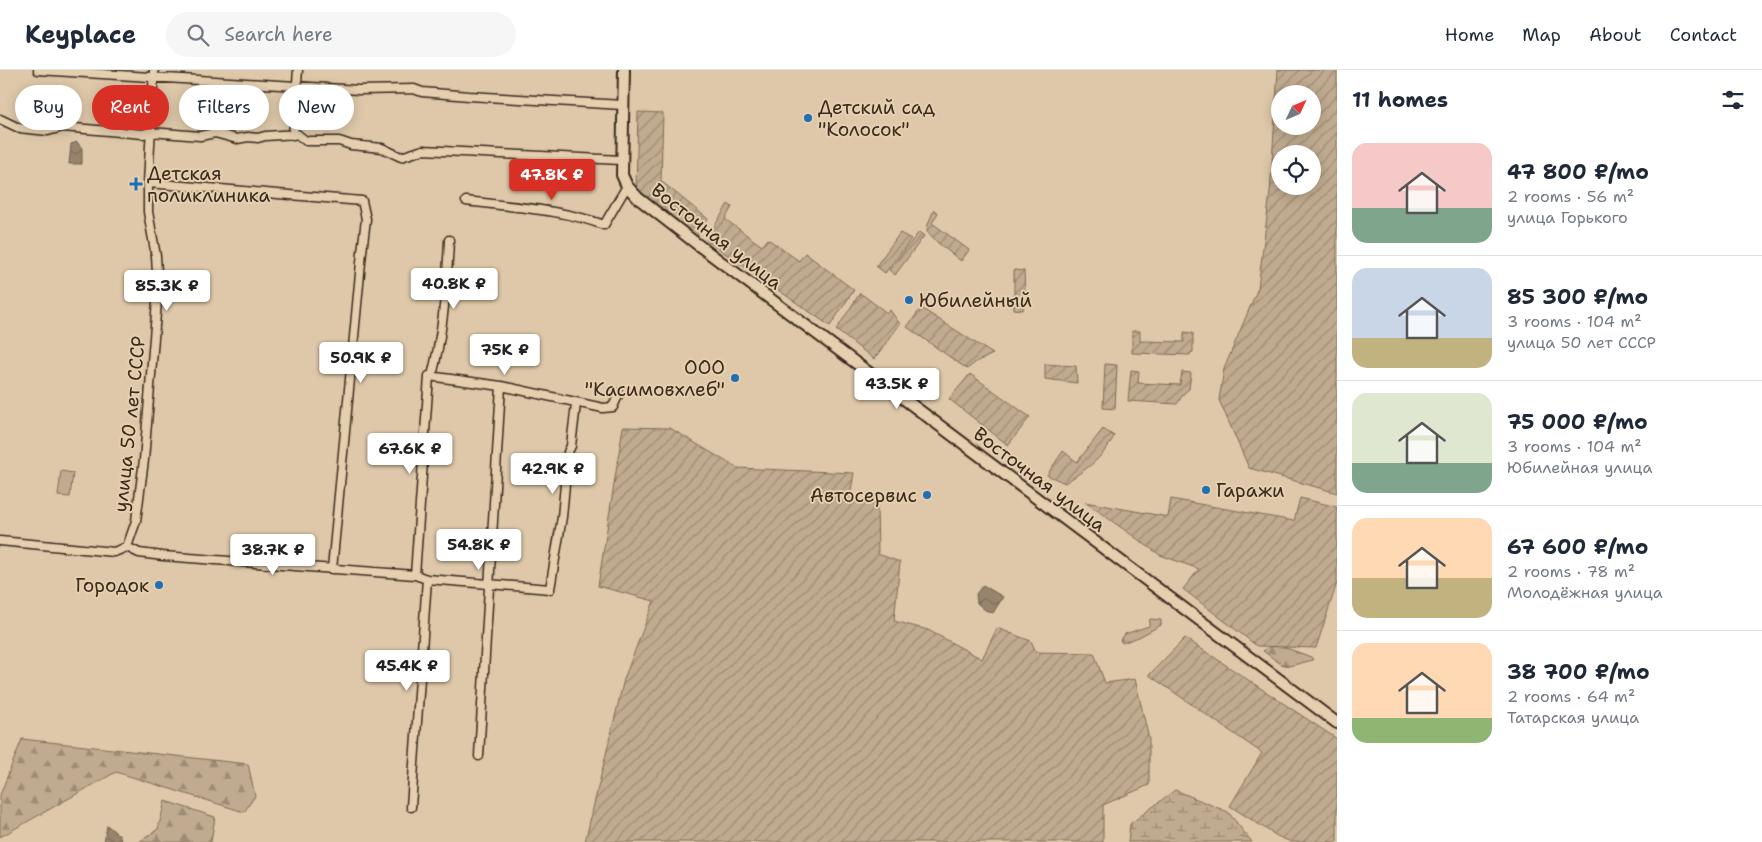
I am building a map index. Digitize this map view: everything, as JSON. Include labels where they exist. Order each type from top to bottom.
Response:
[{"type":"main road","name":"Восточная улица","points":[[624,70],[622,175],[627,186],[638,198],[1337,724]]},
{"type":"street","points":[[38,70],[154,74],[285,85]]},
{"type":"street","points":[[297,85],[298,70]]},
{"type":"street","name":"улица 50 лет СССР","points":[[127,547],[136,521],[144,460],[158,289],[156,256],[148,212],[154,74]]},
{"type":"street","points":[[354,90],[414,89],[422,92],[469,96],[623,105]]},
{"type":"street","points":[[0,118],[18,128],[48,131],[63,127],[143,134],[152,132],[200,136],[215,133],[237,139],[248,136],[258,138],[297,134],[306,142],[340,141],[351,145],[382,148],[401,157],[423,150],[621,160]]},
{"type":"street","points":[[293,130],[293,135]]},
{"type":"street","points":[[148,183],[362,200],[366,219],[332,569]]},
{"type":"street","points":[[466,202],[558,213],[587,219],[604,225],[627,186]]},
{"type":"street","points":[[414,575],[430,376],[438,350],[448,268],[449,240]]},
{"type":"street","points":[[430,376],[502,386],[576,404],[603,408],[613,407],[619,393]]},
{"type":"street","points":[[479,756],[502,386]]},
{"type":"street","points":[[0,541],[114,552],[127,547],[139,553],[163,556],[414,575],[427,579],[550,589],[562,517],[568,452],[572,446],[576,404]]},
{"type":"street","points":[[411,807],[427,579]]},
{"type":"green space","points":[[1278,70],[1337,70],[1337,493],[1249,468],[1219,400],[1224,369],[1258,288],[1271,178],[1271,195],[1321,195],[1321,145],[1273,145],[1274,135],[1321,135],[1321,85],[1277,85]]},
{"type":"green space","points":[[638,112],[663,113],[661,181],[708,219],[697,236],[636,188]]},
{"type":"green space","points":[[728,204],[732,207],[725,219],[762,246],[768,239],[799,261],[805,253],[854,290],[830,326],[706,240]]},
{"type":"green space","points":[[934,210],[938,213],[932,223],[969,250],[961,261],[938,243],[927,231]]},
{"type":"green space","points":[[919,232],[924,236],[895,275],[889,270]]},
{"type":"green space","points":[[900,233],[911,239],[885,273],[876,266]]},
{"type":"green space","points":[[1014,270],[1024,271],[1025,294],[1023,310],[1014,309]]},
{"type":"green space","points":[[860,293],[887,313],[890,310],[900,324],[874,359],[836,330]]},
{"type":"green space","points":[[921,308],[993,354],[976,362],[967,369],[907,327]]},
{"type":"green space","points":[[1132,331],[1140,331],[1140,341],[1184,342],[1184,332],[1193,333],[1193,352],[1190,355],[1132,353]]},
{"type":"green space","points":[[1045,364],[1076,366],[1077,383],[1045,379]]},
{"type":"green space","points":[[1105,364],[1117,365],[1115,409],[1103,408]]},
{"type":"green space","points":[[1131,370],[1139,371],[1138,383],[1180,385],[1182,372],[1191,373],[1189,389],[1177,404],[1128,401]]},
{"type":"green space","points":[[970,374],[1030,417],[1008,445],[949,399]]},
{"type":"green space","points":[[623,427],[670,428],[737,468],[854,473],[850,496],[877,506],[878,554],[900,562],[894,621],[928,630],[982,659],[997,628],[1031,641],[1036,652],[1094,653],[1105,683],[1135,679],[1149,739],[1149,785],[1103,805],[1103,842],[585,842],[624,679],[654,601],[598,586]]},
{"type":"green space","points":[[1103,429],[1114,436],[1104,452],[1093,463],[1065,483],[1047,475],[1063,451],[1077,462]]},
{"type":"green space","points":[[61,471],[73,473],[70,497],[58,496]]},
{"type":"green space","points":[[1300,498],[1337,507],[1337,583],[1316,648],[1257,646],[1183,589],[1199,569],[1160,555],[1085,502],[1168,517],[1171,499],[1294,521]]},
{"type":"green space","points":[[1150,619],[1161,620],[1161,625],[1139,637],[1122,643],[1120,640],[1125,634],[1149,626]]},
{"type":"green space","points":[[1185,638],[1337,739],[1337,842],[1291,842],[1277,836],[1230,806],[1262,753],[1149,675]]},
{"type":"green space","points":[[1281,646],[1311,657],[1313,660],[1289,666],[1281,664],[1263,651],[1269,647]]},
{"type":"green space","points":[[22,739],[248,764],[255,796],[244,812],[116,772],[0,837],[0,795]]},
{"type":"green space","points":[[1175,790],[1228,812],[1252,842],[1128,842],[1130,824]]},
{"type":"green space","points":[[165,801],[215,817],[211,842],[139,842],[158,829]]},
{"type":"water","points":[[77,142],[82,148],[82,164],[69,164],[71,144]]},
{"type":"water","points":[[983,585],[1003,597],[993,613],[985,610],[977,603],[976,594]]},
{"type":"water","points":[[107,825],[121,837],[120,842],[104,842]]},
{"type":"place","name":"Детский сад \"Колосок\"","points":[[808,118]]},
{"type":"place","name":"Детская поликлиника","points":[[136,184]]},
{"type":"place","name":"Юбилейный","points":[[909,300]]},
{"type":"place","name":"ООО \"Касимовхлеб\"","points":[[735,378]]},
{"type":"place","name":"Гаражи","points":[[1206,490]]},
{"type":"place","name":"Автосервис","points":[[927,495]]},
{"type":"place","name":"Городок","points":[[159,585]]}]
